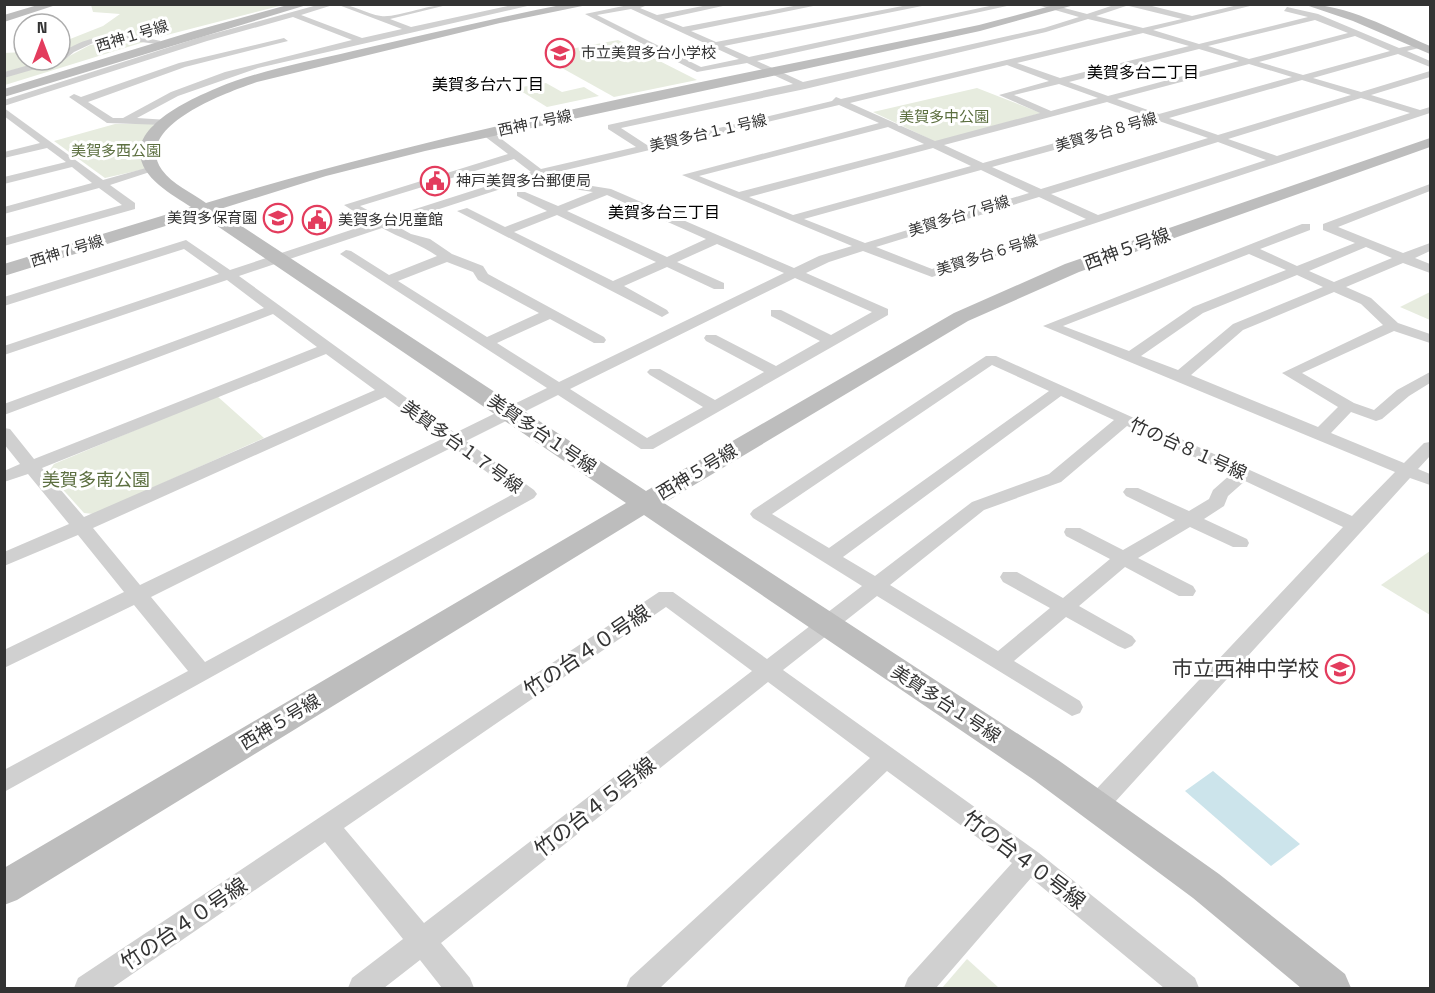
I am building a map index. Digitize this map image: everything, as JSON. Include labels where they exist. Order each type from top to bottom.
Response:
[{"type":"street","points":[[4,19],[54,4]]},
{"type":"street","name":"西神１号線","points":[[4,91],[198,33],[305,4]]},
{"type":"street","points":[[4,103],[249,27],[294,10],[332,4]]},
{"type":"street","points":[[340,4],[429,36]]},
{"type":"street","points":[[353,9],[374,4]]},
{"type":"street","points":[[381,19],[447,4]]},
{"type":"street","points":[[124,122],[152,103],[188,87],[234,71],[410,29],[532,4]]},
{"type":"street","points":[[4,211],[153,169],[148,158],[148,146],[164,122],[195,102],[254,79],[500,20],[587,4]]},
{"type":"street","points":[[646,4],[589,14],[700,70],[1012,4]]},
{"type":"street","points":[[655,18],[728,4]]},
{"type":"street","points":[[682,30],[819,4]]},
{"type":"street","points":[[716,45],[928,4]]},
{"type":"street","name":"美賀多台６号線","points":[[1038,4],[1143,30],[1302,78],[1426,111]]},
{"type":"street","name":"西神７号線","points":[[4,270],[320,173],[488,133],[775,72],[1073,4]]},
{"type":"street","points":[[645,148],[612,127],[968,48],[1090,17],[1126,4]]},
{"type":"street","points":[[1132,4],[1193,18]]},
{"type":"street","name":"美賀多台１１号線","points":[[4,351],[454,197],[539,173],[1254,4]]},
{"type":"street","points":[[1308,4],[1357,19],[1427,46]]},
{"type":"street","points":[[632,7],[1099,220]]},
{"type":"street","points":[[1200,7],[1222,12]]},
{"type":"street","points":[[855,8],[908,27]]},
{"type":"street","points":[[1287,9],[1316,17],[1431,64]]},
{"type":"street","points":[[294,10],[362,40]]},
{"type":"street","name":"西神１号線","points":[[4,91],[157,41],[294,10]]},
{"type":"street","points":[[1105,12],[1162,26]]},
{"type":"street","points":[[1048,113],[1004,94],[1316,17]]},
{"type":"street","points":[[249,27],[311,52]]},
{"type":"street","points":[[738,196],[1357,33]]},
{"type":"street","points":[[72,50],[114,39],[136,38],[157,41]]},
{"type":"street","points":[[80,101],[182,65],[284,41]]},
{"type":"street","name":"美賀多台８号線","points":[[792,219],[1398,51],[1427,46]]},
{"type":"street","points":[[968,48],[1277,159]]},
{"type":"street","name":"美賀多台７号線","points":[[4,660],[791,274],[860,246],[1431,74]]},
{"type":"street","points":[[58,86],[111,121],[164,122]]},
{"type":"street","points":[[4,111],[104,183],[131,206],[4,242]]},
{"type":"street","name":"美賀多台６号線","points":[[889,124],[688,175],[792,219],[932,273],[1426,111]]},
{"type":"street","points":[[4,131],[26,126]]},
{"type":"street","points":[[346,254],[646,445],[883,312],[791,274],[607,191],[558,184],[539,173],[488,133]]},
{"type":"street","name":"西神５号線","points":[[4,888],[643,504],[961,317],[1072,268],[1431,142]]},
{"type":"street","points":[[4,155],[50,144]]},
{"type":"street","points":[[516,155],[350,205],[407,237],[426,242],[447,257],[478,269],[483,277],[525,297],[549,314],[599,340]]},
{"type":"street","points":[[4,181],[76,163]]},
{"type":"street","name":"美賀多台１号線","points":[[153,169],[204,209],[280,257],[643,504],[1046,770],[1206,886],[1331,988]]},
{"type":"street","points":[[1431,187],[1327,227],[1431,269]]},
{"type":"street","points":[[504,232],[607,191]]},
{"type":"street","points":[[521,194],[718,286]]},
{"type":"street","points":[[463,211],[662,313]]},
{"type":"street","points":[[1306,227],[1161,281],[1050,326],[1180,376],[1431,480]]},
{"type":"street","points":[[613,286],[717,239]]},
{"type":"street","points":[[1130,357],[1198,310],[1366,243]]},
{"type":"street","name":"美賀多台１７号線","points":[[4,302],[186,244],[528,494],[4,782]]},
{"type":"street","points":[[1180,376],[1238,327],[1431,247]]},
{"type":"street","points":[[1249,249],[1366,301],[1393,326],[1431,339]]},
{"type":"street","points":[[387,281],[447,257]]},
{"type":"street","points":[[4,410],[273,309]]},
{"type":"street","points":[[776,312],[831,341]]},
{"type":"street","points":[[486,343],[549,314]]},
{"type":"street","points":[[1393,326],[1290,373],[1348,406],[1376,416],[1403,393],[1431,377]]},
{"type":"street","points":[[711,338],[775,372]]},
{"type":"street","points":[[4,477],[327,348]]},
{"type":"street","points":[[1072,707],[759,514],[991,359],[1125,418]]},
{"type":"street","points":[[655,372],[713,406]]},
{"type":"street","points":[[830,557],[1060,390]]},
{"type":"street","points":[[4,560],[386,391]]},
{"type":"street","points":[[1321,434],[1348,406]]},
{"type":"street","name":"竹の台８１号線","points":[[828,626],[978,506],[1055,478],[1125,418],[1355,525]]},
{"type":"street","points":[[4,433],[202,673]]},
{"type":"street","points":[[1096,806],[1355,525],[1431,447]]},
{"type":"street","points":[[999,662],[1124,558],[1218,502],[1219,494],[1243,473]]},
{"type":"street","points":[[1132,492],[1240,543]]},
{"type":"street","points":[[1073,532],[1186,591]]},
{"type":"street","points":[[1010,577],[1125,641]]},
{"type":"street","name":"竹の台４０号線","points":[[88,988],[666,597],[770,670],[1030,861],[1185,988]]},
{"type":"street","name":"竹の台４５号線","points":[[362,988],[828,626]]},
{"type":"street","points":[[640,988],[886,757]]},
{"type":"street","points":[[328,827],[460,988]]},
{"type":"street","points":[[918,988],[1030,861]]},
{"type":"green space","points":[[91,5],[283,5],[159,37],[128,36],[97,40],[72,50],[72,38],[103,26],[120,14],[93,12]]},
{"type":"green space","points":[[128,40],[144,42],[72,64],[72,55],[90,45]]},
{"type":"green space","points":[[618,40],[697,80],[614,97],[553,63],[565,50]]},
{"type":"green space","points":[[4,53],[12,53],[12,70],[5,72]]},
{"type":"green space","points":[[19,72],[47,72],[5,85],[4,76]]},
{"type":"green space","points":[[546,83],[562,92],[584,87],[599,96],[547,107],[516,88]]},
{"type":"green space","name":"美賀多中公園","points":[[977,88],[1041,113],[936,142],[873,112]]},
{"type":"green space","name":"美賀多西公園","points":[[115,124],[154,124],[141,148],[145,169],[105,178],[54,141]]},
{"type":"green space","points":[[1430,292],[1430,320],[1400,307]]},
{"type":"green space","name":"美賀多南公園","points":[[217,396],[264,438],[94,514],[84,513],[48,473],[54,464]]},
{"type":"green space","points":[[1430,551],[1430,615],[1381,585]]},
{"type":"green space","points":[[967,959],[999,988],[942,988]]},
{"type":"water","points":[[1213,771],[1300,844],[1271,866],[1185,791]]},
{"type":"place","name":"市立美賀多台小学校","points":[[560,53]]},
{"type":"place","name":"神戸美賀多台郵便局","points":[[435,181]]},
{"type":"place","name":"美賀多保育園","points":[[278,218]]},
{"type":"place","name":"美賀多台児童館","points":[[317,220]]},
{"type":"place","name":"市立西神中学校","points":[[1340,669]]},
{"type":"district","name":"美賀多台二丁目","points":[[1143,72]]},
{"type":"district","name":"美賀多台六丁目","points":[[488,84]]},
{"type":"district","name":"美賀多台三丁目","points":[[664,212]]}]
